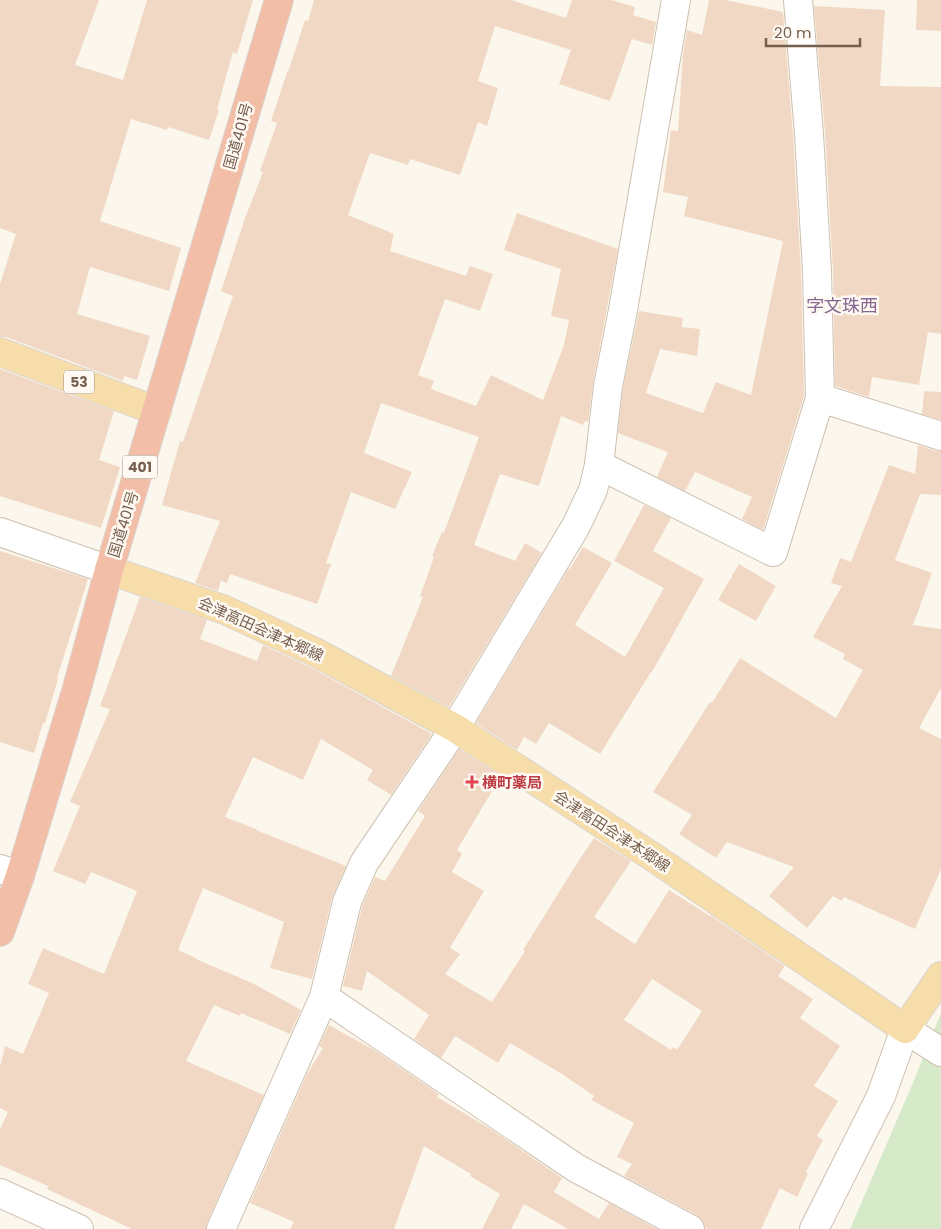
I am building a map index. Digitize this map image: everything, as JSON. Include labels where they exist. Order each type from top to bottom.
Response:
[{"type":"highway","name":"国道401号","points":[[0,932],[10,872],[78,688],[109,570],[279,0]]},
{"type":"main road","name":"53","points":[[0,352],[157,411]]},
{"type":"main road","name":"会津高田会津本郷線","points":[[109,570],[225,610],[315,652],[456,728],[656,859],[905,1029]]},
{"type":"main road","points":[[905,1029],[941,976]]},
{"type":"street","points":[[220,1229],[324,997],[347,902],[364,863],[456,728],[576,526],[593,490],[599,465],[608,386],[623,310],[676,0]]},
{"type":"street","points":[[599,465],[773,552],[820,398],[810,154],[798,0]]},
{"type":"street","points":[[820,398],[941,436]]},
{"type":"street","points":[[0,532],[109,570]]},
{"type":"street","points":[[324,997],[576,1168],[690,1229]]},
{"type":"street","points":[[814,1229],[881,1096],[905,1029],[941,1052]]},
{"type":"street","points":[[0,1193],[79,1229]]},
{"type":"green space","points":[[941,1013],[941,1229],[850,1229],[912,1085]]},
{"type":"building","points":[[0,0],[99,0],[75,65],[123,80],[147,0],[253,0],[237,54],[233,52],[217,109],[219,110],[209,140],[168,127],[167,130],[131,119],[100,221],[181,248],[169,291],[90,267],[77,314],[150,336],[137,380],[124,376],[123,381],[6,337],[0,337],[0,284],[16,234],[0,228]]},
{"type":"building","points":[[314,0],[511,0],[566,18],[572,0],[611,0],[635,7],[633,15],[656,22],[652,45],[632,39],[610,101],[559,84],[571,50],[495,26],[478,81],[498,88],[487,126],[478,122],[460,175],[410,159],[408,165],[370,153],[348,215],[394,234],[390,251],[466,276],[470,266],[493,274],[480,311],[445,299],[418,375],[434,381],[431,389],[476,406],[491,375],[543,400],[564,345],[569,320],[551,316],[561,269],[504,250],[517,213],[618,249],[593,383],[588,422],[585,421],[583,425],[561,416],[539,486],[500,474],[474,545],[515,561],[525,543],[542,553],[449,707],[391,676],[423,597],[420,596],[434,557],[432,556],[442,532],[444,533],[479,437],[381,403],[364,453],[412,472],[395,509],[351,492],[326,563],[331,564],[317,604],[230,574],[227,583],[221,581],[218,591],[195,583],[220,521],[162,505],[180,441],[183,442],[233,296],[221,291],[245,218],[263,172],[260,171],[277,123],[271,121],[305,20],[308,21]]},
{"type":"building","points":[[709,0],[726,0],[783,12],[801,272],[804,396],[763,530],[742,519],[752,497],[695,472],[685,491],[657,477],[668,452],[618,433],[623,388],[639,311],[683,318],[682,327],[700,329],[697,356],[660,349],[646,393],[703,413],[716,382],[751,395],[783,241],[684,216],[688,197],[663,192],[671,130],[678,131],[683,54],[687,30],[702,35]]},
{"type":"building","points":[[917,0],[941,0],[941,31],[916,30]]},
{"type":"building","points":[[814,6],[885,10],[880,86],[941,87],[941,334],[928,332],[919,385],[872,377],[869,397],[835,386],[833,270],[825,133]]},
{"type":"building","points":[[0,369],[114,411],[99,460],[120,467],[101,528],[0,496]]},
{"type":"building","points":[[924,391],[941,392],[941,420],[922,414]]},
{"type":"building","points":[[918,445],[941,451],[941,495],[920,494],[895,560],[932,573],[913,625],[941,629],[941,688],[919,728],[941,739],[941,869],[915,929],[844,897],[842,901],[833,896],[807,928],[769,896],[794,867],[727,842],[716,858],[679,834],[692,815],[653,792],[740,658],[836,718],[863,670],[843,659],[845,654],[813,637],[842,586],[831,583],[840,558],[851,562],[889,465],[915,474]]},
{"type":"building","points":[[644,505],[671,518],[653,551],[704,579],[652,672],[600,754],[549,723],[536,744],[524,737],[517,750],[476,723],[583,547],[612,563],[575,625],[625,657],[664,588],[614,561]]},
{"type":"building","points":[[0,551],[88,579],[45,723],[43,723],[34,753],[0,742]]},
{"type":"building","points":[[739,564],[776,586],[756,621],[718,600]]},
{"type":"building","points":[[140,597],[207,620],[200,639],[257,661],[263,645],[308,666],[432,734],[391,795],[367,780],[373,770],[321,739],[303,780],[253,757],[225,817],[346,866],[332,898],[312,979],[270,968],[284,922],[203,888],[178,950],[252,983],[301,1010],[290,1034],[241,1013],[240,1016],[214,1005],[186,1061],[264,1095],[206,1229],[132,1229],[47,1189],[48,1186],[0,1165],[0,1129],[8,1112],[0,1108],[0,1067],[5,1046],[23,1054],[49,993],[28,984],[43,948],[104,974],[137,891],[91,872],[85,884],[53,871],[80,806],[70,802],[110,709],[100,706]]},
{"type":"building","points":[[459,749],[501,776],[457,850],[462,854],[452,872],[484,891],[450,948],[460,954],[445,974],[492,1002],[594,838],[631,861],[594,917],[635,944],[669,890],[710,915],[785,966],[778,976],[813,999],[800,1018],[840,1046],[814,1086],[838,1101],[817,1136],[823,1140],[806,1172],[808,1174],[797,1197],[780,1188],[761,1229],[706,1229],[703,1221],[697,1215],[624,1176],[632,1164],[617,1157],[634,1123],[591,1100],[594,1096],[562,1074],[510,1043],[498,1063],[455,1036],[441,1058],[414,1039],[429,1015],[367,971],[362,991],[343,986],[362,907],[375,877],[385,881],[425,816],[418,811]],"holes":[[[652,979],[702,1011],[677,1050],[673,1047],[671,1050],[624,1020]]]},
{"type":"building","points":[[329,1025],[374,1050],[439,1094],[437,1097],[492,1130],[562,1178],[554,1192],[599,1219],[609,1203],[657,1229],[568,1229],[524,1204],[511,1229],[482,1229],[500,1194],[424,1146],[394,1229],[290,1229],[294,1222],[250,1203],[307,1074],[323,1048],[319,1046]]},
{"type":"place","name":"横町薬局","points":[[472,782]]},
{"type":"district","name":"字文珠西","points":[[842,305]]}]
